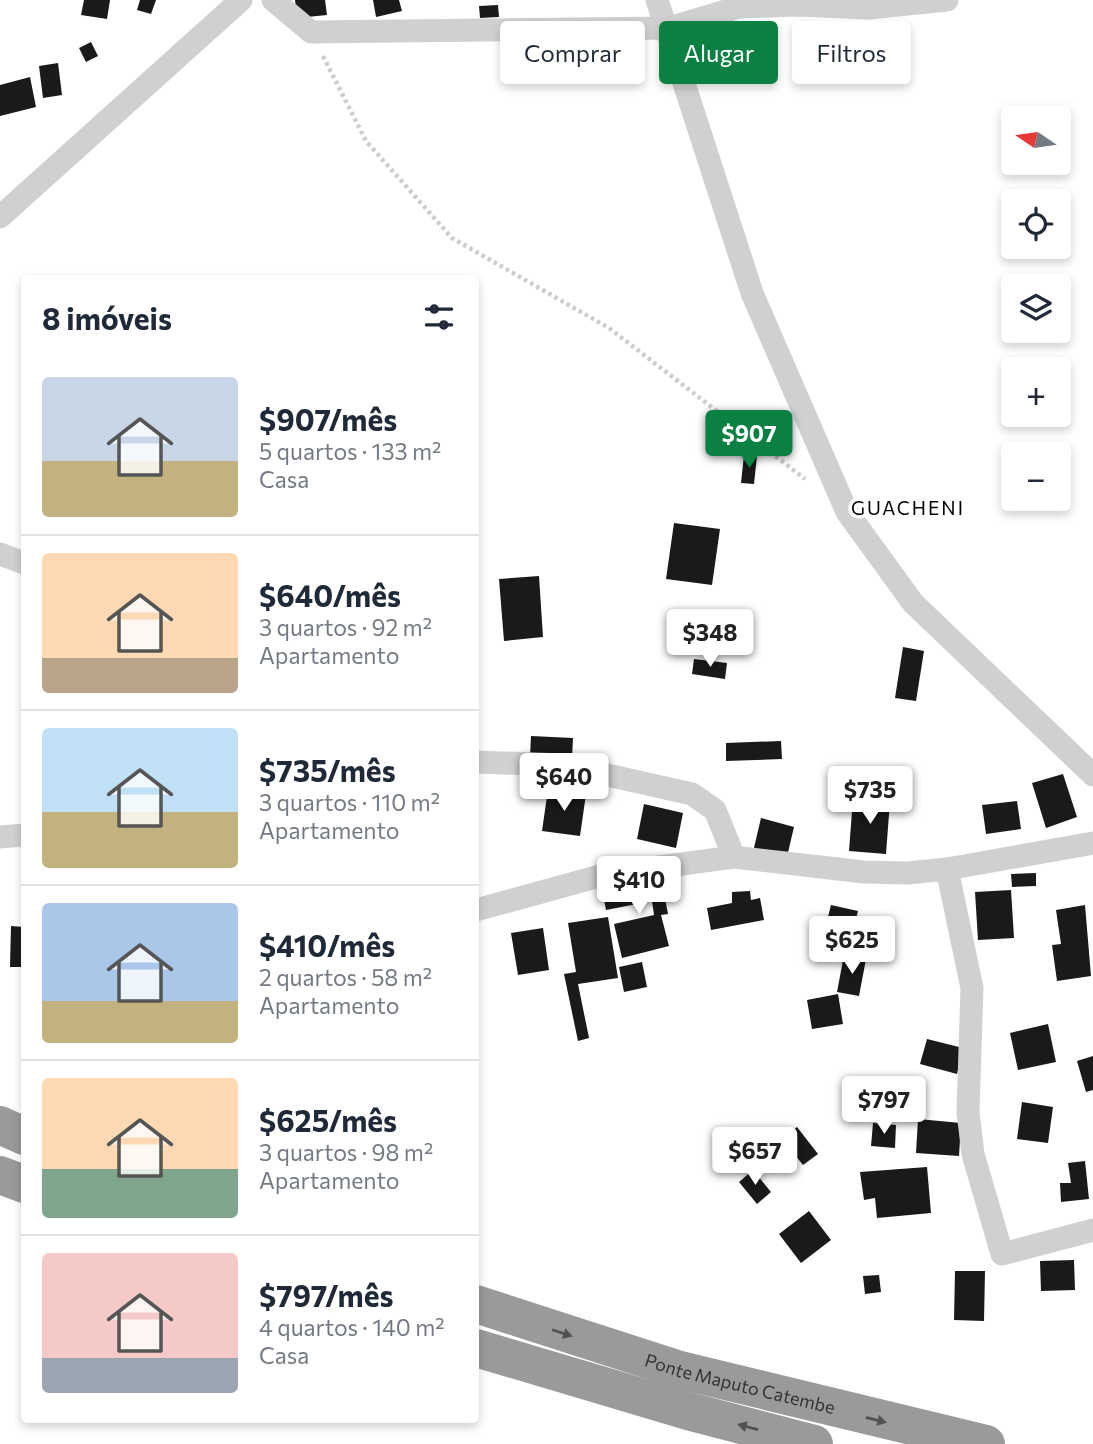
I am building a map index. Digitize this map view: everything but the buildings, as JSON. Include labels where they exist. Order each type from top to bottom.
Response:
[{"type":"highway","points":[[0,1125],[21,1135]]},
{"type":"highway","points":[[0,1175],[21,1183]]},
{"type":"highway","name":"Ponte Maputo Catembe","points":[[487,1308],[680,1370],[917,1430],[986,1444]]},
{"type":"highway","points":[[480,1349],[688,1411],[814,1444]]},
{"type":"street","points":[[0,217],[241,0]]},
{"type":"street","points":[[273,0],[311,32],[659,28]]},
{"type":"street","points":[[657,0],[665,21]]},
{"type":"street","points":[[693,21],[739,8],[799,5],[868,8],[947,0]]},
{"type":"street","points":[[686,84],[752,293],[847,512],[913,603],[1093,775]]},
{"type":"street","points":[[0,554],[21,562]]},
{"type":"street","points":[[479,762],[563,765],[692,794],[715,810],[734,857]]},
{"type":"street","points":[[0,836],[21,835]]},
{"type":"street","points":[[479,909],[607,874],[734,857],[864,872],[947,869],[1093,843]]},
{"type":"street","points":[[947,869],[972,988],[968,1112],[973,1154],[1002,1254],[1093,1230]]},
{"type":"path","points":[[311,32],[366,141],[452,237],[608,328],[847,512]]},
{"type":"district","name":"GUACHENI","points":[[908,507]]}]
